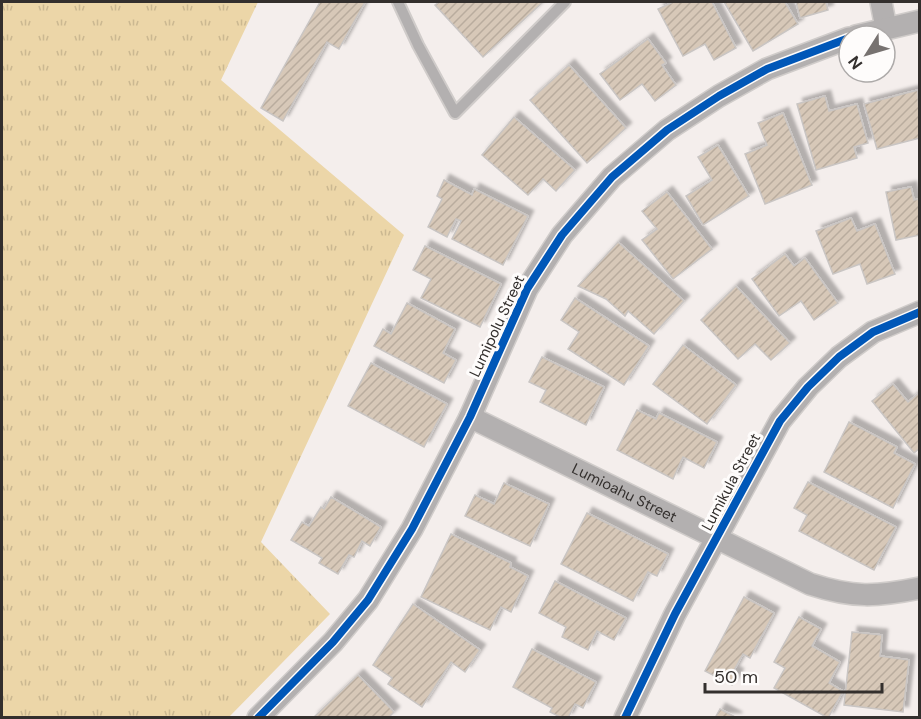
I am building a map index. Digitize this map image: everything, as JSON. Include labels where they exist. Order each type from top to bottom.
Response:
[{"type":"street","points":[[881,2],[885,24]]},
{"type":"street","points":[[897,26],[920,21]]},
{"type":"street","name":"Lumipolu Street","points":[[258,717],[333,642],[368,600],[412,529],[470,417],[527,289],[562,235],[612,177],[667,130],[719,96],[767,69],[837,43]]},
{"type":"street","name":"Lumikula Street","points":[[625,717],[675,614],[780,422],[808,387],[839,357],[873,332],[920,312]]},
{"type":"street","name":"Lumioahu Street","points":[[470,417],[810,584],[858,596],[888,595],[920,588]]},
{"type":"lane","points":[[398,2],[418,45],[455,113],[565,2]]},
{"type":"green space","points":[[2,2],[258,2],[221,80],[404,235],[261,542],[330,614],[229,717],[2,717]]},
{"type":"building","points":[[320,2],[365,2],[339,49],[327,42],[283,121],[261,108]]},
{"type":"building","points":[[439,2],[543,2],[483,57],[435,5]]},
{"type":"building","points":[[673,2],[712,2],[736,48],[714,60],[705,44],[683,56],[658,9]]},
{"type":"building","points":[[724,2],[785,2],[798,24],[753,51]]},
{"type":"building","points":[[796,2],[826,2],[828,10],[800,18]]},
{"type":"building","points":[[648,39],[666,63],[662,65],[676,85],[655,101],[642,84],[620,100],[600,74]]},
{"type":"building","points":[[569,65],[626,128],[587,163],[530,100]]},
{"type":"building","points":[[918,90],[920,138],[877,149],[864,104]]},
{"type":"building","points":[[825,96],[829,111],[857,104],[868,143],[854,147],[857,158],[816,170],[797,104]]},
{"type":"building","points":[[783,113],[812,185],[765,204],[745,154],[767,145],[758,123]]},
{"type":"building","points":[[514,117],[575,170],[556,191],[543,179],[528,195],[482,155]]},
{"type":"building","points":[[718,145],[749,196],[703,225],[686,196],[712,180],[698,157]]},
{"type":"building","points":[[444,180],[472,195],[474,189],[528,216],[503,265],[452,239],[461,221],[456,219],[447,237],[428,227],[442,199],[437,196]]},
{"type":"building","points":[[911,187],[914,200],[920,199],[920,235],[896,240],[886,192]]},
{"type":"building","points":[[667,192],[712,249],[673,279],[642,240],[657,229],[642,211]]},
{"type":"building","points":[[851,218],[857,231],[875,224],[895,274],[867,284],[860,264],[833,274],[816,231]]},
{"type":"building","points":[[618,242],[684,301],[654,334],[628,311],[625,316],[606,299],[578,286]]},
{"type":"building","points":[[425,246],[501,284],[480,327],[421,298],[431,279],[413,270]]},
{"type":"building","points":[[785,254],[794,266],[805,258],[838,303],[814,320],[801,301],[779,316],[752,279]]},
{"type":"building","points":[[736,286],[790,343],[771,360],[755,344],[738,359],[701,320]]},
{"type":"building","points":[[575,298],[649,346],[624,385],[568,349],[579,332],[561,320]]},
{"type":"building","points":[[407,303],[455,329],[443,353],[456,360],[444,383],[374,346],[383,329],[391,334]]},
{"type":"building","points":[[683,345],[736,385],[707,424],[653,384]]},
{"type":"building","points":[[542,357],[604,387],[586,425],[540,402],[546,390],[529,382]]},
{"type":"building","points":[[371,363],[447,404],[424,447],[348,406]]},
{"type":"building","points":[[893,384],[908,402],[920,392],[920,448],[914,453],[872,401]]},
{"type":"building","points":[[637,410],[656,419],[659,413],[717,442],[704,468],[683,457],[673,479],[617,450]]},
{"type":"building","points":[[849,422],[897,447],[894,453],[915,464],[893,508],[824,472]]},
{"type":"building","points":[[808,482],[896,527],[874,570],[799,531],[807,515],[794,508]]},
{"type":"building","points":[[504,483],[549,504],[530,546],[465,516],[475,495],[494,504]]},
{"type":"building","points":[[331,497],[381,527],[370,546],[362,541],[354,557],[349,555],[338,574],[319,563],[322,558],[291,540],[302,522],[309,526],[321,507],[324,509]]},
{"type":"building","points":[[587,513],[668,554],[657,576],[648,572],[633,601],[561,564]]},
{"type":"building","points":[[451,534],[511,563],[510,567],[528,576],[511,612],[501,607],[490,630],[421,597]]},
{"type":"building","points":[[555,581],[626,618],[614,640],[597,631],[588,650],[562,637],[566,627],[539,613]]},
{"type":"building","points":[[744,597],[774,613],[750,658],[743,654],[733,672],[738,674],[732,685],[705,671]]},
{"type":"building","points":[[413,604],[480,650],[465,672],[451,662],[422,707],[388,684],[392,678],[373,665]]},
{"type":"building","points":[[799,617],[821,629],[812,646],[840,662],[829,683],[843,691],[828,718],[774,688],[785,668],[774,662]]},
{"type":"building","points":[[852,632],[882,635],[880,656],[909,660],[903,712],[844,705]]},
{"type":"building","points":[[532,649],[596,682],[583,708],[575,704],[568,718],[562,718],[550,712],[552,708],[513,687]]},
{"type":"building","points":[[358,675],[394,712],[388,718],[313,718]]},
{"type":"building","points":[[720,709],[737,718],[715,718]]},
{"type":"cycle path","points":[[258,718],[333,642],[368,600],[412,529],[470,417],[527,289],[562,235],[612,177],[667,130],[719,96],[767,69],[837,43]]},
{"type":"cycle path","points":[[625,718],[675,614],[780,421],[808,387],[839,357],[873,332],[920,312]]}]
